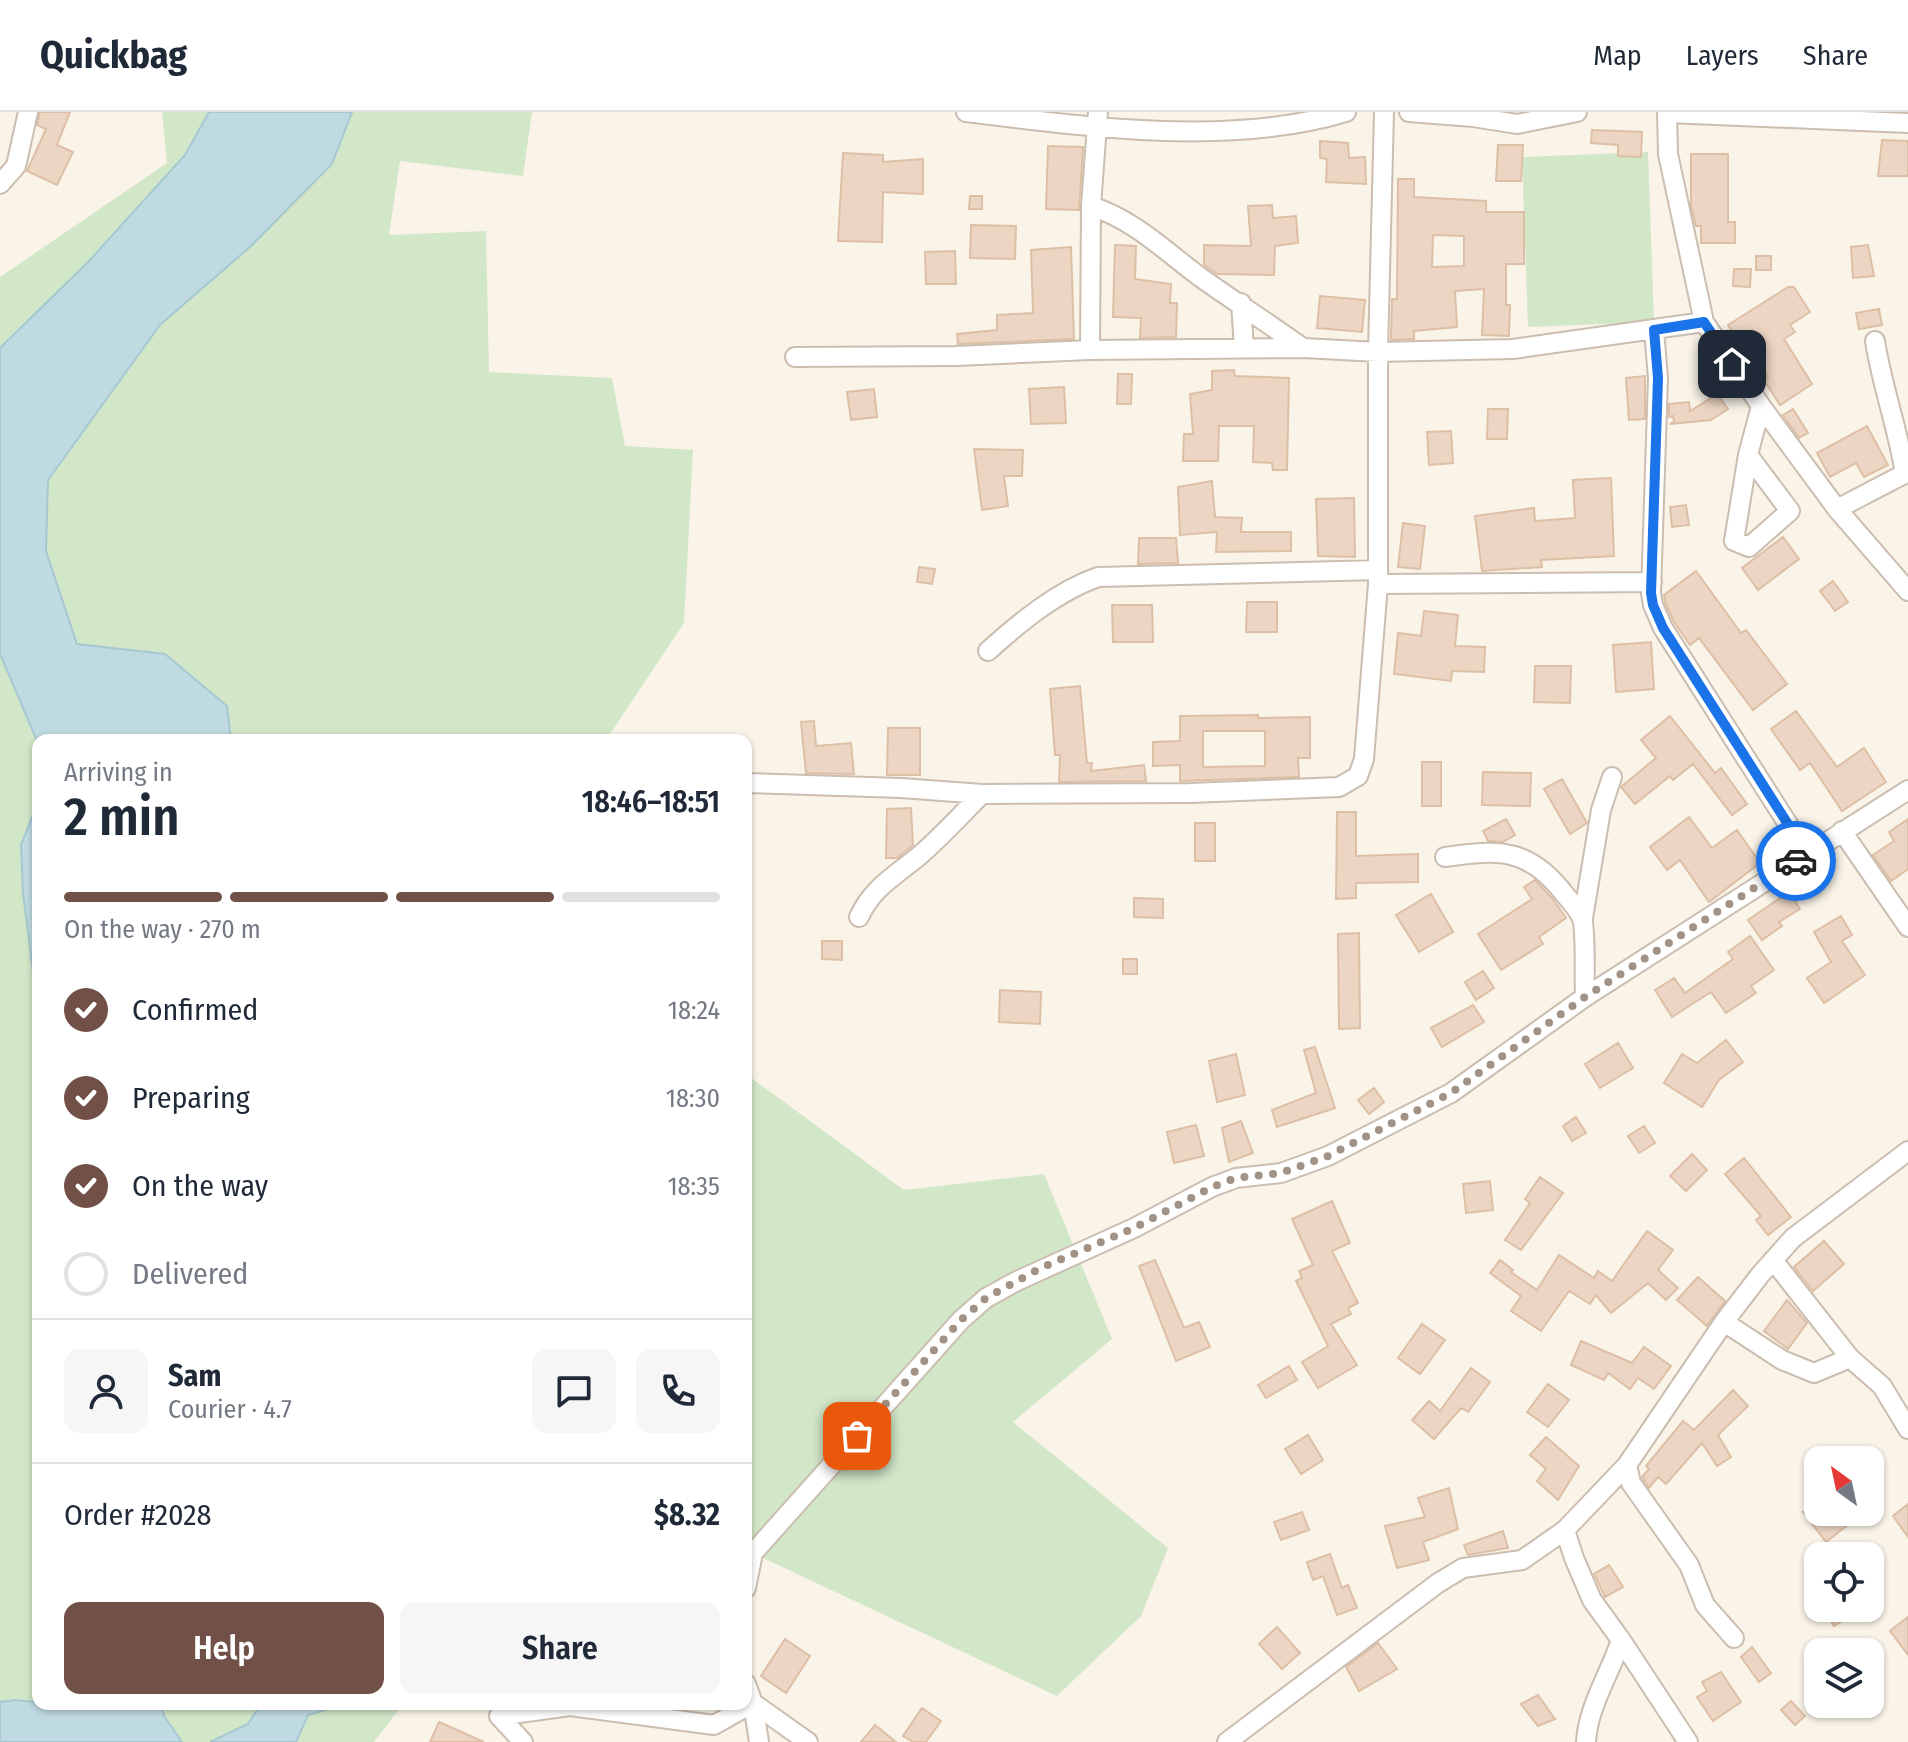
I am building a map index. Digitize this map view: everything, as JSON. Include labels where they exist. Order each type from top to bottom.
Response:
[{"type":"street","points":[[1,182],[16,166],[28,112]]},
{"type":"street","points":[[966,112],[1098,119],[1189,132],[1307,124],[1346,112]]},
{"type":"street","points":[[752,783],[982,794],[1205,793],[1324,789],[1339,787],[1358,776],[1364,759],[1378,577],[1378,352],[1384,112]]},
{"type":"street","points":[[1409,112],[1517,124],[1577,112]]},
{"type":"street","points":[[1908,123],[1667,113],[1668,154],[1704,322],[1837,509],[1908,591]]},
{"type":"street","points":[[1090,350],[1091,206],[1098,119]]},
{"type":"street","points":[[1091,206],[1136,225],[1168,253],[1303,348]]},
{"type":"street","points":[[1241,303],[1244,348]]},
{"type":"street","points":[[795,357],[1244,348],[1378,352],[1513,349],[1704,322]]},
{"type":"street","points":[[1654,330],[1658,378],[1653,605],[1663,628],[1807,854]]},
{"type":"street","points":[[1837,509],[1906,473],[1899,435],[1881,378],[1875,341]]},
{"type":"street","points":[[1748,455],[1790,511],[1749,547],[1734,541],[1748,455],[1761,406]]},
{"type":"street","points":[[988,651],[1066,592],[1098,577],[1378,577],[1652,582]]},
{"type":"street","points":[[1585,997],[1583,918],[1601,810],[1612,777]]},
{"type":"street","points":[[752,1553],[961,1320],[986,1298],[1041,1268],[1134,1228],[1212,1187],[1236,1178],[1281,1173],[1328,1156],[1451,1093],[1585,997],[1908,790]]},
{"type":"street","points":[[859,917],[865,903],[880,886],[921,855],[982,794]]},
{"type":"street","points":[[1842,831],[1908,927]]},
{"type":"street","points":[[1445,857],[1483,851],[1513,855],[1536,864],[1555,881],[1583,918]]},
{"type":"street","points":[[1227,1742],[1438,1583],[1463,1568],[1522,1560],[1565,1530],[1627,1465],[1724,1322],[1773,1260],[1793,1238],[1908,1151]]},
{"type":"street","points":[[1773,1260],[1850,1358],[1882,1386],[1908,1429]]},
{"type":"street","points":[[1724,1322],[1782,1360],[1814,1373],[1850,1358]]},
{"type":"street","points":[[1627,1465],[1631,1483],[1689,1565],[1705,1605],[1734,1638]]},
{"type":"street","points":[[1565,1530],[1592,1600],[1688,1742]]},
{"type":"street","points":[[1586,1742],[1592,1711],[1611,1672],[1621,1640]]},
{"type":"street","points":[[753,1703],[759,1742]]},
{"type":"street","points":[[753,1703],[808,1742]]},
{"type":"street","points":[[523,1742],[499,1716],[542,1710]]},
{"type":"street","points":[[600,1710],[714,1725],[741,1710]]},
{"type":"green space","points":[[162,112],[532,112],[523,176],[400,161],[389,235],[486,231],[489,372],[612,378],[625,446],[693,450],[684,623],[610,734],[32,734],[32,1710],[398,1710],[374,1742],[0,1742],[0,277],[167,163]]},
{"type":"green space","points":[[1648,152],[1654,322],[1528,327],[1522,157]]},
{"type":"green space","points":[[752,1078],[904,1190],[1044,1174],[1112,1339],[1013,1422],[1168,1548],[1141,1616],[1057,1696],[752,1553]]},
{"type":"water","points":[[209,112],[352,112],[332,164],[251,246],[160,325],[48,480],[46,551],[77,644],[165,654],[227,706],[230,734],[34,734],[0,654],[0,348],[89,261],[185,155]]},
{"type":"water","points":[[32,817],[32,964],[23,893],[21,845]]},
{"type":"water","points":[[0,1702],[32,1702],[32,1710],[162,1710],[182,1742],[0,1742]]},
{"type":"water","points":[[257,1710],[325,1710],[308,1715],[296,1742],[210,1742],[248,1724]]},
{"type":"building","points":[[40,112],[70,112],[57,145],[73,152],[57,185],[27,171],[46,129],[37,125]]},
{"type":"building","points":[[1592,130],[1642,132],[1641,157],[1618,156],[1618,145],[1591,143]]},
{"type":"building","points":[[1882,140],[1908,141],[1908,176],[1878,176]]},
{"type":"building","points":[[1320,141],[1348,143],[1349,158],[1365,157],[1366,184],[1326,182],[1327,159],[1320,158]]},
{"type":"building","points":[[1498,145],[1523,145],[1521,181],[1496,181]]},
{"type":"building","points":[[1048,146],[1083,147],[1079,210],[1046,209]]},
{"type":"building","points":[[843,153],[883,155],[883,162],[923,159],[923,194],[883,192],[882,242],[838,241]]},
{"type":"building","points":[[1691,154],[1728,154],[1728,222],[1735,222],[1735,243],[1701,243],[1701,226],[1696,226],[1691,206]]},
{"type":"building","points":[[1398,179],[1414,179],[1414,197],[1486,201],[1486,212],[1524,212],[1524,264],[1506,264],[1509,336],[1482,335],[1484,289],[1455,291],[1457,327],[1414,331],[1414,339],[1391,340],[1392,299],[1397,299]],"holes":[[[1433,235],[1464,236],[1464,266],[1432,267]]]},
{"type":"building","points":[[970,196],[982,196],[982,209],[969,209]]},
{"type":"building","points":[[1272,205],[1273,218],[1296,216],[1298,243],[1275,246],[1274,275],[1217,274],[1204,265],[1204,245],[1251,246],[1248,206]]},
{"type":"building","points":[[971,225],[1016,226],[1015,259],[970,258]]},
{"type":"building","points":[[1115,245],[1136,246],[1135,279],[1171,284],[1170,303],[1177,303],[1176,337],[1140,338],[1141,318],[1113,317]]},
{"type":"building","points":[[1868,245],[1874,276],[1853,278],[1851,247]]},
{"type":"building","points":[[1071,247],[1074,339],[958,344],[957,334],[997,330],[997,315],[1033,313],[1031,250]]},
{"type":"building","points":[[955,251],[956,284],[926,284],[925,252]]},
{"type":"building","points":[[1756,256],[1771,256],[1771,270],[1756,270]]},
{"type":"building","points":[[1734,269],[1751,269],[1750,287],[1733,286]]},
{"type":"building","points":[[1788,287],[1794,287],[1810,312],[1790,325],[1795,332],[1784,339],[1812,384],[1780,405],[1764,380],[1768,377],[1746,341],[1740,345],[1728,325]]},
{"type":"building","points":[[1320,296],[1365,300],[1362,332],[1317,328]]},
{"type":"building","points":[[1879,309],[1882,325],[1859,329],[1856,313]]},
{"type":"building","points":[[1234,370],[1235,376],[1289,378],[1287,470],[1273,470],[1272,463],[1253,462],[1254,426],[1219,426],[1218,461],[1183,461],[1184,434],[1193,434],[1190,394],[1212,390],[1212,371]]},
{"type":"building","points":[[1118,374],[1132,374],[1131,404],[1117,404]]},
{"type":"building","points":[[1645,376],[1645,419],[1629,420],[1626,378]]},
{"type":"building","points":[[1064,387],[1066,423],[1031,424],[1029,389]]},
{"type":"building","points":[[874,389],[877,417],[851,420],[847,392]]},
{"type":"building","points":[[1717,394],[1728,409],[1711,420],[1670,424],[1674,422],[1673,416],[1669,417],[1669,404],[1689,402],[1690,411]]},
{"type":"building","points":[[1488,409],[1508,409],[1507,439],[1487,439]]},
{"type":"building","points":[[1793,409],[1808,433],[1799,438],[1783,415]]},
{"type":"building","points":[[1867,426],[1888,465],[1864,477],[1856,463],[1830,477],[1817,453]]},
{"type":"building","points":[[1451,431],[1453,463],[1429,465],[1427,432]]},
{"type":"building","points":[[974,449],[1023,450],[1022,476],[1004,476],[1008,506],[982,510]]},
{"type":"building","points":[[1611,478],[1614,556],[1541,560],[1542,567],[1482,571],[1475,516],[1534,508],[1535,521],[1575,518],[1573,480]]},
{"type":"building","points":[[1212,481],[1215,517],[1242,518],[1241,532],[1291,532],[1291,551],[1216,552],[1217,532],[1180,535],[1178,487]]},
{"type":"building","points":[[1354,498],[1355,557],[1318,556],[1316,499]]},
{"type":"building","points":[[1686,505],[1689,525],[1672,527],[1670,507]]},
{"type":"building","points":[[1403,523],[1425,526],[1420,569],[1398,567]]},
{"type":"building","points":[[1783,537],[1799,559],[1758,590],[1742,568]]},
{"type":"building","points":[[1139,538],[1176,538],[1178,563],[1138,564]]},
{"type":"building","points":[[919,567],[935,569],[932,584],[917,582]]},
{"type":"building","points":[[1696,571],[1741,633],[1746,630],[1787,684],[1753,710],[1699,638],[1690,645],[1665,602],[1664,595]]},
{"type":"building","points":[[1833,581],[1848,602],[1835,611],[1820,591]]},
{"type":"building","points":[[1247,602],[1277,602],[1277,632],[1246,632]]},
{"type":"building","points":[[1112,605],[1152,605],[1153,642],[1113,642]]},
{"type":"building","points":[[1424,611],[1458,615],[1455,646],[1485,647],[1484,672],[1452,671],[1451,681],[1394,674],[1398,633],[1421,636]]},
{"type":"building","points":[[1651,642],[1654,689],[1616,692],[1613,645]]},
{"type":"building","points":[[1535,666],[1571,666],[1570,703],[1534,702]]},
{"type":"building","points":[[1080,686],[1087,763],[1092,763],[1091,771],[1144,765],[1146,781],[1059,782],[1060,755],[1055,755],[1050,689]]},
{"type":"building","points":[[1796,711],[1837,767],[1864,748],[1886,782],[1842,811],[1810,763],[1800,770],[1771,729]]},
{"type":"building","points":[[1180,716],[1310,717],[1310,758],[1298,758],[1299,777],[1180,781],[1180,765],[1153,766],[1153,742],[1180,741]],"holes":[[[1203,731],[1265,731],[1265,766],[1203,767]]]},
{"type":"building","points":[[1670,716],[1715,773],[1721,768],[1747,804],[1732,815],[1693,764],[1673,780],[1670,776],[1635,804],[1621,787],[1656,758],[1641,740]]},
{"type":"building","points":[[814,721],[816,746],[851,743],[854,774],[806,773],[801,722]]},
{"type":"building","points":[[888,728],[920,728],[920,775],[887,775]]},
{"type":"building","points":[[1422,762],[1441,762],[1441,806],[1422,806]]},
{"type":"building","points":[[1483,772],[1531,773],[1530,806],[1482,805]]},
{"type":"building","points":[[1562,779],[1587,823],[1570,834],[1544,789]]},
{"type":"building","points":[[911,808],[913,845],[897,858],[886,858],[887,809]]},
{"type":"building","points":[[1337,812],[1356,812],[1356,856],[1418,854],[1418,882],[1356,883],[1356,898],[1336,899]]},
{"type":"building","points":[[1689,817],[1712,848],[1737,830],[1760,863],[1709,902],[1680,860],[1667,870],[1650,847]]},
{"type":"building","points":[[1506,819],[1515,835],[1503,842],[1488,841],[1483,831]]},
{"type":"building","points":[[1908,819],[1908,869],[1891,881],[1873,855],[1894,841],[1889,832]]},
{"type":"building","points":[[1195,823],[1215,823],[1215,861],[1195,861]]},
{"type":"building","points":[[1535,880],[1566,918],[1539,937],[1543,944],[1501,970],[1478,934],[1532,899],[1524,887]]},
{"type":"building","points":[[1789,892],[1800,909],[1779,922],[1782,926],[1762,940],[1748,920]]},
{"type":"building","points":[[1431,894],[1453,932],[1419,952],[1396,915]]},
{"type":"building","points":[[1134,898],[1163,899],[1163,918],[1134,917]]},
{"type":"building","points":[[1841,916],[1852,935],[1842,941],[1865,975],[1824,1003],[1807,978],[1831,962],[1814,932]]},
{"type":"building","points":[[1359,933],[1360,1028],[1339,1029],[1338,934]]},
{"type":"building","points":[[1750,936],[1774,970],[1751,986],[1756,993],[1726,1013],[1711,992],[1672,1017],[1655,990],[1674,978],[1685,993],[1733,959],[1728,952]]},
{"type":"building","points":[[822,941],[842,941],[842,960],[822,959]]},
{"type":"building","points":[[1123,959],[1137,959],[1137,974],[1123,974]]},
{"type":"building","points":[[1483,971],[1494,988],[1476,1000],[1465,982]]},
{"type":"building","points":[[1000,990],[1041,992],[1040,1024],[999,1022]]},
{"type":"building","points":[[1473,1005],[1484,1022],[1442,1047],[1431,1028]]},
{"type":"building","points":[[1726,1040],[1743,1062],[1719,1080],[1702,1107],[1664,1083],[1682,1054],[1697,1063]]},
{"type":"building","points":[[1618,1043],[1633,1068],[1600,1088],[1585,1064]]},
{"type":"building","points":[[1315,1047],[1335,1108],[1277,1127],[1272,1110],[1316,1093],[1304,1050]]},
{"type":"building","points":[[1236,1054],[1245,1095],[1217,1102],[1209,1061]]},
{"type":"building","points":[[1374,1088],[1384,1102],[1369,1114],[1358,1100]]},
{"type":"building","points":[[1576,1117],[1586,1133],[1572,1141],[1563,1126]]},
{"type":"building","points":[[1241,1121],[1253,1153],[1229,1162],[1222,1128]]},
{"type":"building","points":[[1196,1125],[1204,1156],[1174,1163],[1167,1132]]},
{"type":"building","points":[[1644,1126],[1655,1143],[1639,1153],[1628,1136]]},
{"type":"building","points":[[1692,1154],[1707,1170],[1686,1191],[1670,1176]]},
{"type":"building","points":[[1744,1158],[1791,1217],[1768,1235],[1756,1220],[1761,1216],[1725,1174]]},
{"type":"building","points":[[1540,1177],[1563,1193],[1521,1250],[1505,1240],[1530,1203],[1525,1199]]},
{"type":"building","points":[[1490,1181],[1493,1210],[1466,1213],[1463,1184]]},
{"type":"building","points":[[1332,1201],[1350,1243],[1332,1251],[1358,1303],[1348,1308],[1351,1314],[1331,1324],[1357,1365],[1318,1388],[1302,1362],[1328,1346],[1296,1281],[1302,1278],[1299,1271],[1313,1265],[1292,1219]]},
{"type":"building","points":[[1647,1231],[1673,1250],[1658,1270],[1678,1288],[1666,1300],[1648,1283],[1611,1313],[1596,1295],[1590,1304],[1569,1291],[1541,1331],[1511,1311],[1521,1296],[1490,1273],[1500,1260],[1537,1290],[1559,1255],[1594,1278],[1598,1271],[1612,1281]]},
{"type":"building","points":[[1824,1241],[1844,1264],[1813,1291],[1794,1267]]},
{"type":"building","points":[[1155,1260],[1184,1328],[1199,1322],[1210,1347],[1176,1361],[1139,1266]]},
{"type":"building","points":[[1698,1277],[1725,1301],[1707,1326],[1677,1300]]},
{"type":"building","points":[[1787,1300],[1807,1323],[1788,1349],[1764,1331]]},
{"type":"building","points":[[1422,1324],[1445,1340],[1420,1374],[1398,1358]]},
{"type":"building","points":[[1581,1341],[1632,1363],[1644,1347],[1671,1366],[1654,1389],[1638,1378],[1630,1389],[1608,1373],[1604,1380],[1571,1365]]},
{"type":"building","points":[[1289,1366],[1297,1380],[1266,1398],[1258,1385]]},
{"type":"building","points":[[1471,1368],[1490,1382],[1468,1412],[1461,1408],[1434,1439],[1412,1420],[1429,1401],[1440,1411]]},
{"type":"building","points":[[1548,1384],[1569,1400],[1548,1427],[1527,1412]]},
{"type":"building","points":[[1733,1390],[1748,1406],[1718,1435],[1731,1457],[1717,1466],[1702,1443],[1666,1484],[1658,1477],[1649,1488],[1642,1477],[1649,1469],[1646,1466],[1683,1421],[1694,1430]]},
{"type":"building","points":[[1308,1435],[1323,1460],[1301,1474],[1285,1449]]},
{"type":"building","points":[[1546,1437],[1579,1466],[1558,1500],[1537,1481],[1546,1469],[1530,1455]]},
{"type":"building","points":[[1449,1488],[1458,1529],[1423,1542],[1429,1560],[1397,1568],[1385,1526],[1425,1517],[1418,1498]]},
{"type":"building","points":[[1908,1504],[1908,1537],[1893,1516]]},
{"type":"building","points":[[1302,1512],[1309,1530],[1281,1540],[1274,1522]]},
{"type":"building","points":[[1814,1526],[1846,1526],[1826,1542]]},
{"type":"building","points":[[1503,1531],[1508,1548],[1468,1555],[1464,1545]]},
{"type":"building","points":[[1330,1554],[1342,1588],[1348,1585],[1357,1608],[1337,1615],[1323,1576],[1313,1580],[1307,1562]]},
{"type":"building","points":[[1609,1565],[1623,1587],[1605,1597],[1594,1574]]},
{"type":"building","points":[[1908,1617],[1908,1655],[1890,1631]]},
{"type":"building","points":[[1277,1627],[1300,1653],[1282,1669],[1259,1644]]},
{"type":"building","points":[[785,1639],[810,1656],[786,1693],[761,1676]]},
{"type":"building","points":[[1378,1643],[1397,1669],[1359,1691],[1346,1667]]},
{"type":"building","points":[[1752,1647],[1771,1673],[1759,1682],[1741,1657]]},
{"type":"building","points":[[1721,1672],[1741,1702],[1713,1721],[1697,1697],[1707,1691],[1702,1682]]},
{"type":"building","points":[[1538,1695],[1555,1719],[1538,1726],[1521,1704]]},
{"type":"building","points":[[1791,1701],[1804,1717],[1795,1725],[1781,1710]]},
{"type":"building","points":[[922,1708],[941,1721],[926,1742],[913,1742],[903,1736]]},
{"type":"building","points":[[439,1722],[484,1742],[430,1742]]},
{"type":"building","points":[[875,1725],[896,1742],[861,1742]]},
{"type":"way so far","points":[[857,1436],[961,1320],[986,1298],[1041,1268],[1134,1228],[1212,1187],[1236,1178],[1281,1173],[1328,1156],[1451,1093],[1585,997],[1796,861]]},
{"type":"route","points":[[1732,364],[1704,322],[1654,330],[1658,378],[1651,593],[1663,628],[1807,854],[1796,861]]}]
